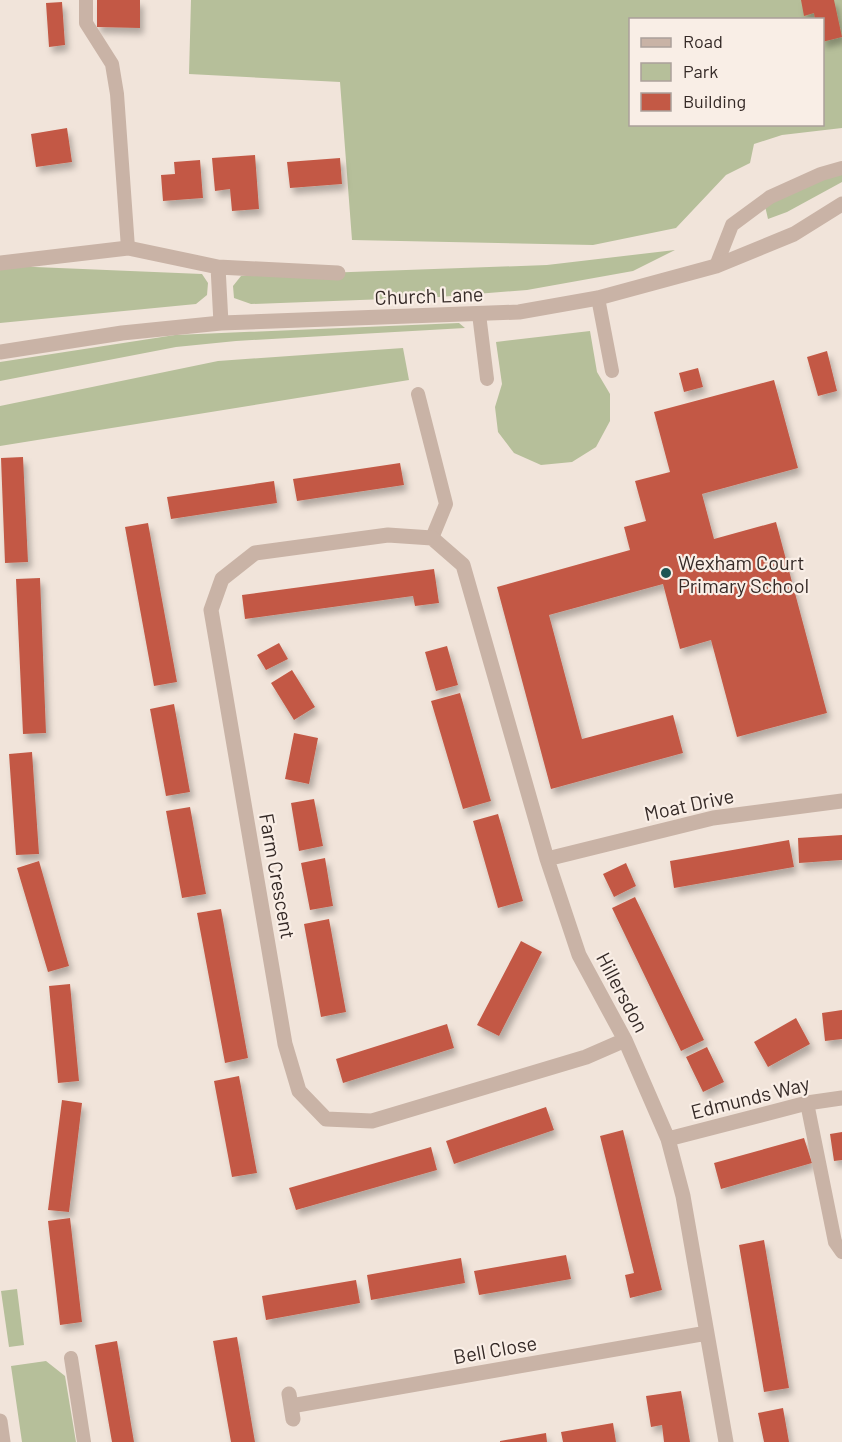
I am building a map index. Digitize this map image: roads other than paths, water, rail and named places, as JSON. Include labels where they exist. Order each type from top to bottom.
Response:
[{"type":"street","name":"Church Lane","points":[[0,352],[122,333],[221,322],[519,312],[598,298],[716,266],[794,234],[842,204]]},
{"type":"street","points":[[0,263],[128,248],[218,267],[338,273]]},
{"type":"street","points":[[218,267],[221,322]]},
{"type":"street","name":"Farm Crescent","points":[[432,538],[388,535],[255,553],[222,579],[211,610],[285,1044],[299,1091],[326,1119],[372,1121],[586,1057],[626,1040]]},
{"type":"street","name":"Hillersdon","points":[[432,538],[463,565],[547,859],[579,954],[626,1040],[668,1139],[683,1196],[726,1442]]},
{"type":"street","name":"Moat Drive","points":[[547,859],[713,818],[842,801]]},
{"type":"street","name":"Edmunds Way","points":[[668,1139],[807,1103],[842,1098]]},
{"type":"street","name":"Bell Close","points":[[291,1407],[707,1333]]},
{"type":"street","points":[[0,1421],[3,1442]]},
{"type":"lane","points":[[86,0],[86,23],[111,64],[117,94],[128,248]]},
{"type":"lane","points":[[716,266],[732,225],[770,197],[821,174],[842,168]]},
{"type":"lane","points":[[598,298],[612,371]]},
{"type":"lane","points":[[479,314],[487,379]]},
{"type":"lane","points":[[418,394],[446,504],[432,538]]},
{"type":"lane","points":[[807,1103],[835,1242],[842,1252]]},
{"type":"lane","points":[[71,1358],[84,1442]]},
{"type":"place","name":"Wexham Court Primary School","points":[[666,573]]}]
